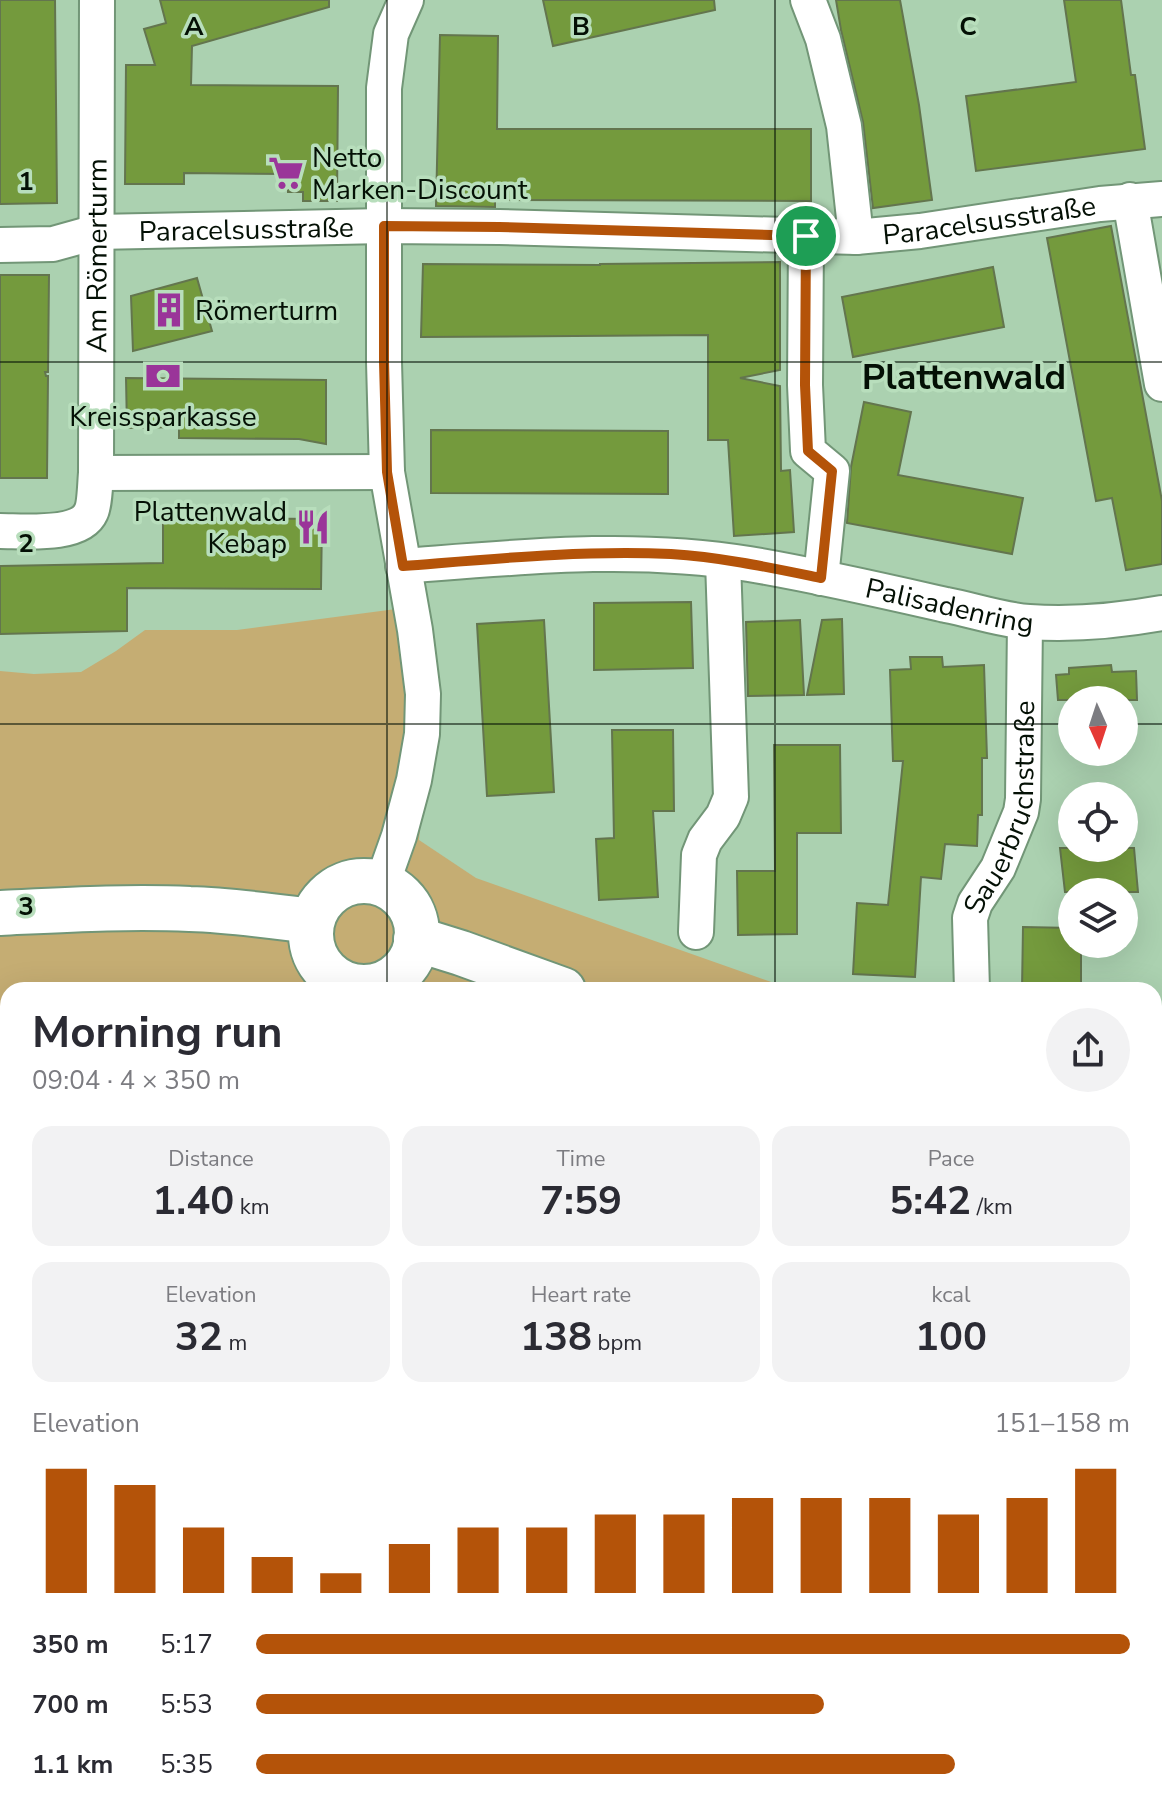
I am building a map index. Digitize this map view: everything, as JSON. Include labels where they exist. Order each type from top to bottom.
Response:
[{"type":"street","name":"Am Römerturm","points":[[0,531],[68,529],[81,525],[92,512],[96,473],[97,0]]},
{"type":"street","points":[[382,884],[414,780],[422,734],[423,694],[415,630],[387,472],[383,349],[384,88],[391,34],[406,0]]},
{"type":"street","points":[[808,0],[823,39],[844,126],[856,237]]},
{"type":"street","name":"Paracelsusstraße","points":[[0,245],[53,244],[96,232],[384,226],[856,237],[1146,200]]},
{"type":"street","points":[[1146,200],[1162,384]]},
{"type":"street","points":[[806,236],[808,451],[832,471],[821,578]]},
{"type":"street","points":[[96,473],[387,472]]},
{"type":"street","name":"Palisadenring","points":[[403,566],[577,553],[674,554],[821,578],[1025,622],[1077,624],[1162,613]]},
{"type":"street","points":[[696,932],[699,855],[731,797],[723,561]]},
{"type":"street","name":"Sauerbruchstraße","points":[[972,982],[970,918],[975,903],[998,868],[1021,812],[1023,799],[1025,622]]},
{"type":"street","points":[[340,982],[317,961],[310,939],[311,921],[330,892],[346,884],[368,881],[391,888],[408,904],[416,921],[416,949],[409,964],[388,982]]},
{"type":"street","points":[[0,913],[189,908],[311,921]]},
{"type":"street","points":[[416,939],[541,982]]},
{"type":"shaded area","points":[[411,607],[422,806],[419,840],[476,878],[771,982],[0,982],[0,671],[34,674],[81,672],[145,630],[237,630]]},
{"type":"building","points":[[0,0],[55,0],[57,203],[0,204]]},
{"type":"building","points":[[160,0],[329,0],[329,7],[192,46],[191,85],[338,86],[337,201],[303,201],[303,192],[288,192],[288,174],[184,173],[184,184],[125,184],[126,65],[155,65],[144,29],[166,23]]},
{"type":"building","points":[[543,0],[714,0],[715,10],[553,46]]},
{"type":"building","points":[[836,0],[900,0],[932,200],[873,208],[863,122]]},
{"type":"building","points":[[1064,0],[1121,0],[1145,149],[976,171],[966,96],[1076,82]]},
{"type":"building","points":[[440,35],[498,36],[497,129],[811,129],[811,201],[495,200],[495,207],[436,206]]},
{"type":"building","points":[[1111,226],[1162,501],[1162,564],[1126,570],[1112,498],[1096,501],[1047,238]]},
{"type":"building","points":[[780,262],[780,370],[740,378],[780,386],[781,471],[790,470],[794,532],[734,536],[728,440],[708,440],[708,335],[421,337],[423,264]]},
{"type":"building","points":[[993,267],[1004,327],[853,357],[842,297]]},
{"type":"building","points":[[0,275],[49,275],[48,372],[45,372],[48,376],[47,478],[0,478]]},
{"type":"building","name":"Römerturm","points":[[197,278],[212,331],[133,351],[131,296]]},
{"type":"building","points":[[126,378],[326,380],[326,444],[299,439],[179,438],[179,427],[127,428]]},
{"type":"building","points":[[864,402],[911,412],[898,475],[1023,498],[1012,554],[847,523],[851,467]]},
{"type":"building","points":[[431,430],[668,431],[668,494],[431,493]]},
{"type":"building","points":[[163,518],[322,519],[321,589],[127,588],[127,631],[0,634],[0,566],[163,563]]},
{"type":"building","points":[[691,602],[693,668],[594,670],[594,603]]},
{"type":"building","points":[[842,619],[844,694],[807,695],[822,620]]},
{"type":"building","points":[[544,620],[554,792],[487,796],[477,624]]},
{"type":"building","points":[[800,620],[804,695],[748,696],[746,622]]},
{"type":"building","points":[[910,657],[942,657],[943,667],[984,665],[987,758],[982,758],[982,815],[978,815],[977,846],[945,844],[941,879],[921,877],[915,977],[853,974],[857,903],[888,905],[903,761],[893,761],[890,670],[911,669]]},
{"type":"building","points":[[1111,665],[1112,672],[1136,671],[1137,686],[1058,686],[1058,700],[1056,675],[1069,674],[1069,668]]},
{"type":"building","points":[[612,730],[673,730],[674,811],[653,811],[658,897],[599,900],[596,839],[614,838]]},
{"type":"building","points":[[774,745],[840,745],[841,833],[797,833],[797,934],[738,935],[737,871],[775,871]]},
{"type":"building","points":[[1062,862],[1135,862],[1137,878],[1063,878]]},
{"type":"building","points":[[1023,927],[1058,928],[1058,958],[1081,958],[1081,982],[1022,982]]},
{"type":"place","name":"Netto Marken-Discount","points":[[286,173]]},
{"type":"place","name":"Römerturm","points":[[169,310]]},
{"type":"place","name":"Kreissparkasse","points":[[163,376]]},
{"type":"place","name":"Plattenwald Kebap","points":[[313,527]]},
{"type":"district","name":"Plattenwald","points":[[964,376]]},
{"type":"route","points":[[384,226],[806,236],[808,451],[832,471],[821,578],[674,554],[577,553],[403,566],[387,472],[384,226]]}]
